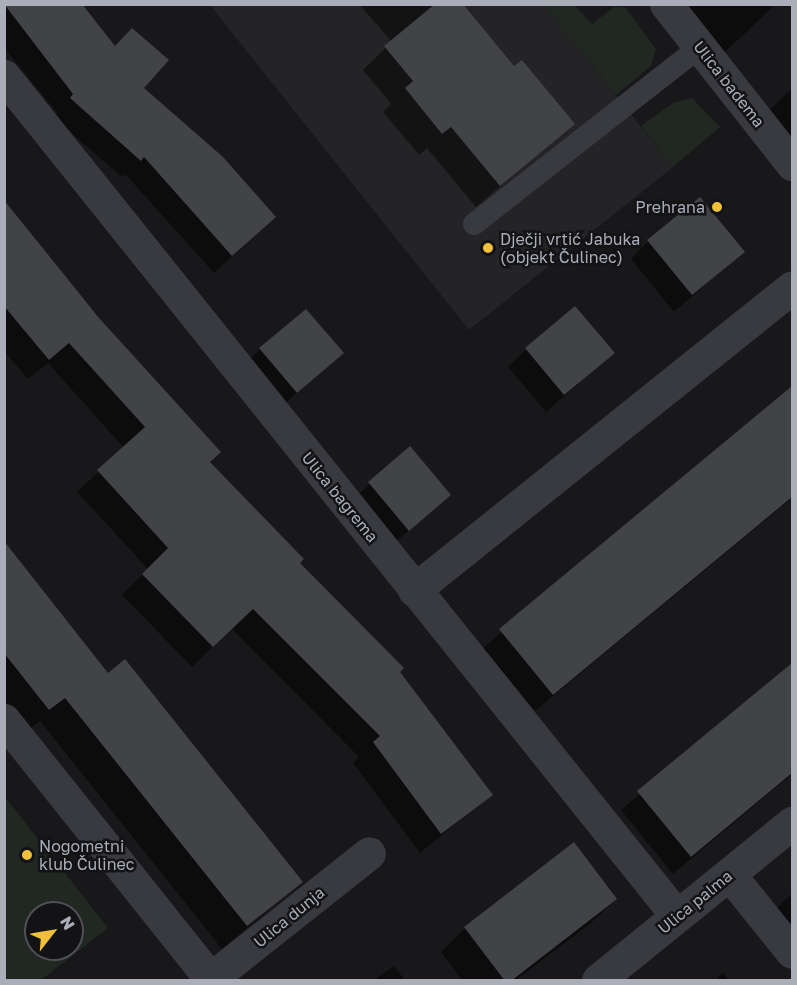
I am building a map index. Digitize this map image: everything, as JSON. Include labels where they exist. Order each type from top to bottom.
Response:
[{"type":"street","name":"Ulica badema","points":[[666,4],[792,164]]},
{"type":"street","name":"Ulica bagrema","points":[[4,76],[677,916]]},
{"type":"street","points":[[414,590],[792,287]]},
{"type":"street","points":[[4,720],[210,980]]},
{"type":"street","name":"Ulica palma","points":[[598,981],[792,823]]},
{"type":"street","name":"Ulica dunja","points":[[210,980],[369,853]]},
{"type":"street","points":[[729,874],[792,952]]},
{"type":"lane","points":[[474,224],[700,47]]},
{"type":"shaded area","name":"Dječji vrtić Jabuka (objekt Čulinec)","points":[[210,5],[544,5],[673,167],[469,330]]},
{"type":"shaded area","points":[[544,5],[574,5],[592,24],[614,7],[625,7],[656,49],[651,66],[616,95]]},
{"type":"shaded area","points":[[692,98],[720,127],[673,167],[641,126],[673,103]]},
{"type":"shaded area","name":"Nogometni klub Čulinec","points":[[5,797],[108,928],[84,947],[84,901],[24,901],[24,961],[65,961],[41,980],[5,980]]},
{"type":"building","points":[[4,4],[82,4],[115,46],[132,28],[169,60],[144,88],[223,157],[276,217],[232,256],[144,157],[141,161],[70,98],[73,94]]},
{"type":"building","points":[[435,4],[463,4],[514,66],[522,60],[575,124],[500,186],[451,127],[442,134],[405,88],[413,81],[384,46]]},
{"type":"building","points":[[700,197],[745,252],[692,295],[647,240]]},
{"type":"building","points":[[4,200],[99,318],[221,452],[210,462],[304,559],[300,563],[404,668],[400,672],[493,795],[441,834],[373,742],[380,736],[253,609],[213,647],[142,574],[168,548],[97,470],[145,427],[69,343],[49,360],[4,306]]},
{"type":"building","points":[[575,306],[615,353],[564,395],[525,348]]},
{"type":"building","points":[[306,309],[344,353],[297,393],[259,348]]},
{"type":"building","points":[[792,386],[792,497],[553,695],[499,629]]},
{"type":"building","points":[[410,446],[451,495],[409,531],[368,482]]},
{"type":"building","points":[[4,541],[108,673],[125,659],[303,882],[247,926],[65,698],[49,710],[4,653]]},
{"type":"building","points":[[792,663],[792,773],[691,857],[637,791]]},
{"type":"building","points":[[574,842],[617,899],[511,981],[505,981],[464,927]]},
{"type":"place","name":"Prehrana","points":[[717,207]]},
{"type":"place","name":"Dječji vrtić Jabuka (objekt Čulinec)","points":[[488,248]]},
{"type":"place","name":"Nogometni klub Čulinec","points":[[27,855]]}]
